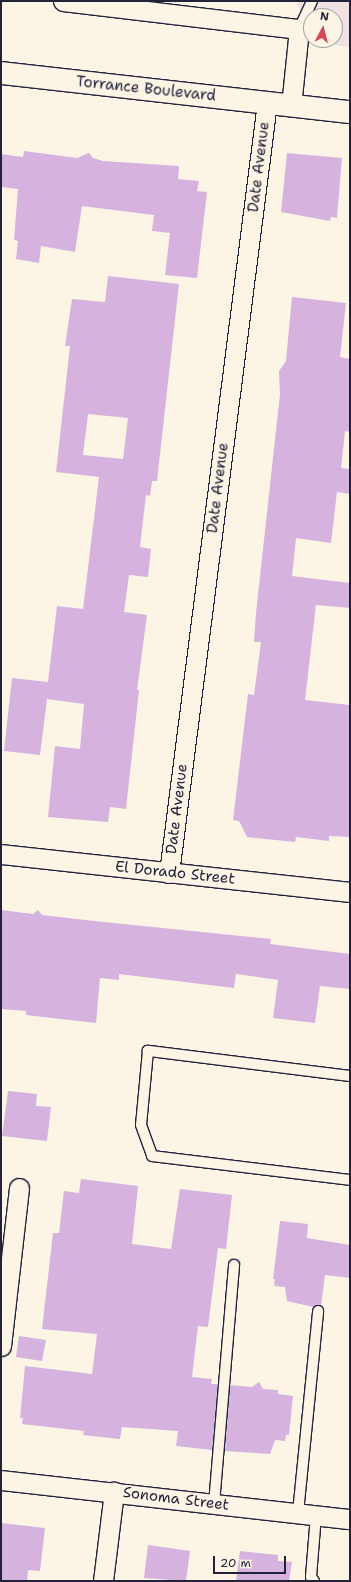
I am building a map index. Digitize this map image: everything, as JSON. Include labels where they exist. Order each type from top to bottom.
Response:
[{"type":"main road","name":"Torrance Boulevard","points":[[1,73],[350,112]]},
{"type":"street","points":[[63,1],[163,6],[299,29],[291,106]]},
{"type":"street","name":"Date Avenue","points":[[169,873],[267,103]]},
{"type":"street","name":"El Dorado Street","points":[[1,854],[350,892]]},
{"type":"street","points":[[1,1346],[19,1188]]},
{"type":"street","name":"Sonoma Street","points":[[1,1480],[350,1519]]},
{"type":"street","points":[[103,1581],[114,1492]]},
{"type":"lane","points":[[299,29],[312,1]]},
{"type":"lane","points":[[350,1076],[148,1051],[141,1125],[152,1156],[350,1180]]},
{"type":"lane","points":[[214,1504],[234,1265]]},
{"type":"lane","points":[[314,1581],[311,1577],[307,1514],[318,1311]]},
{"type":"shaded area","points":[[297,1],[350,1],[350,47],[343,46],[343,8],[303,8],[303,15],[297,5]]},
{"type":"building","points":[[24,151],[77,158],[89,153],[93,158],[103,161],[179,166],[178,179],[199,181],[197,191],[207,192],[197,278],[165,275],[170,233],[152,231],[154,215],[82,206],[75,252],[41,246],[39,263],[16,259],[18,241],[14,240],[18,189],[1,187],[1,154],[23,157]]},
{"type":"building","points":[[287,153],[342,158],[337,218],[331,217],[330,221],[281,212]]},
{"type":"building","points":[[108,276],[179,284],[157,481],[152,481],[150,496],[146,495],[140,547],[151,549],[148,577],[129,575],[124,612],[147,615],[137,690],[139,690],[126,809],[110,807],[108,822],[48,817],[55,746],[80,749],[84,704],[47,699],[40,755],[4,751],[12,678],[48,682],[57,606],[83,609],[99,477],[56,472],[70,346],[65,346],[72,299],[105,302]],"holes":[[[88,414],[128,418],[123,459],[83,455]]]},
{"type":"building","points":[[292,297],[346,303],[340,357],[350,359],[350,432],[345,431],[341,468],[350,469],[350,494],[337,492],[331,543],[296,538],[292,576],[350,583],[350,608],[316,605],[305,700],[350,705],[350,837],[329,836],[329,841],[296,837],[295,842],[247,837],[239,821],[233,820],[248,694],[254,695],[261,642],[254,642],[256,613],[280,394],[279,371],[286,361]]},
{"type":"building","points":[[1,910],[33,914],[38,910],[42,915],[271,939],[270,944],[350,954],[350,989],[320,986],[315,1023],[273,1018],[278,980],[236,974],[234,988],[119,974],[119,980],[100,978],[96,1023],[26,1015],[26,1011],[1,1009]]},
{"type":"building","points":[[8,1091],[37,1094],[36,1106],[51,1107],[47,1141],[2,1136]]},
{"type":"building","points":[[81,1179],[138,1186],[132,1244],[171,1249],[180,1189],[232,1195],[226,1249],[218,1248],[208,1327],[198,1326],[192,1377],[212,1379],[211,1384],[218,1384],[212,1450],[176,1446],[178,1431],[122,1427],[120,1439],[83,1435],[84,1431],[22,1424],[23,1418],[20,1418],[25,1366],[92,1374],[97,1334],[42,1329],[53,1233],[59,1233],[64,1191],[79,1193]]},
{"type":"building","points":[[280,1221],[308,1224],[307,1238],[350,1245],[350,1278],[325,1275],[321,1306],[313,1307],[287,1301],[285,1287],[274,1286],[275,1279],[273,1279]]},
{"type":"building","points":[[19,1336],[46,1340],[42,1361],[16,1357]]},
{"type":"building","points":[[259,1382],[263,1389],[278,1390],[278,1394],[293,1396],[289,1435],[286,1435],[285,1441],[275,1440],[270,1454],[225,1451],[230,1385],[252,1387]]},
{"type":"building","points":[[1,1523],[45,1528],[40,1571],[28,1570],[27,1581],[1,1581]]},
{"type":"building","points":[[148,1545],[190,1551],[186,1581],[144,1578]]},
{"type":"building","points":[[240,1551],[278,1555],[278,1561],[292,1562],[289,1581],[236,1581]]}]
